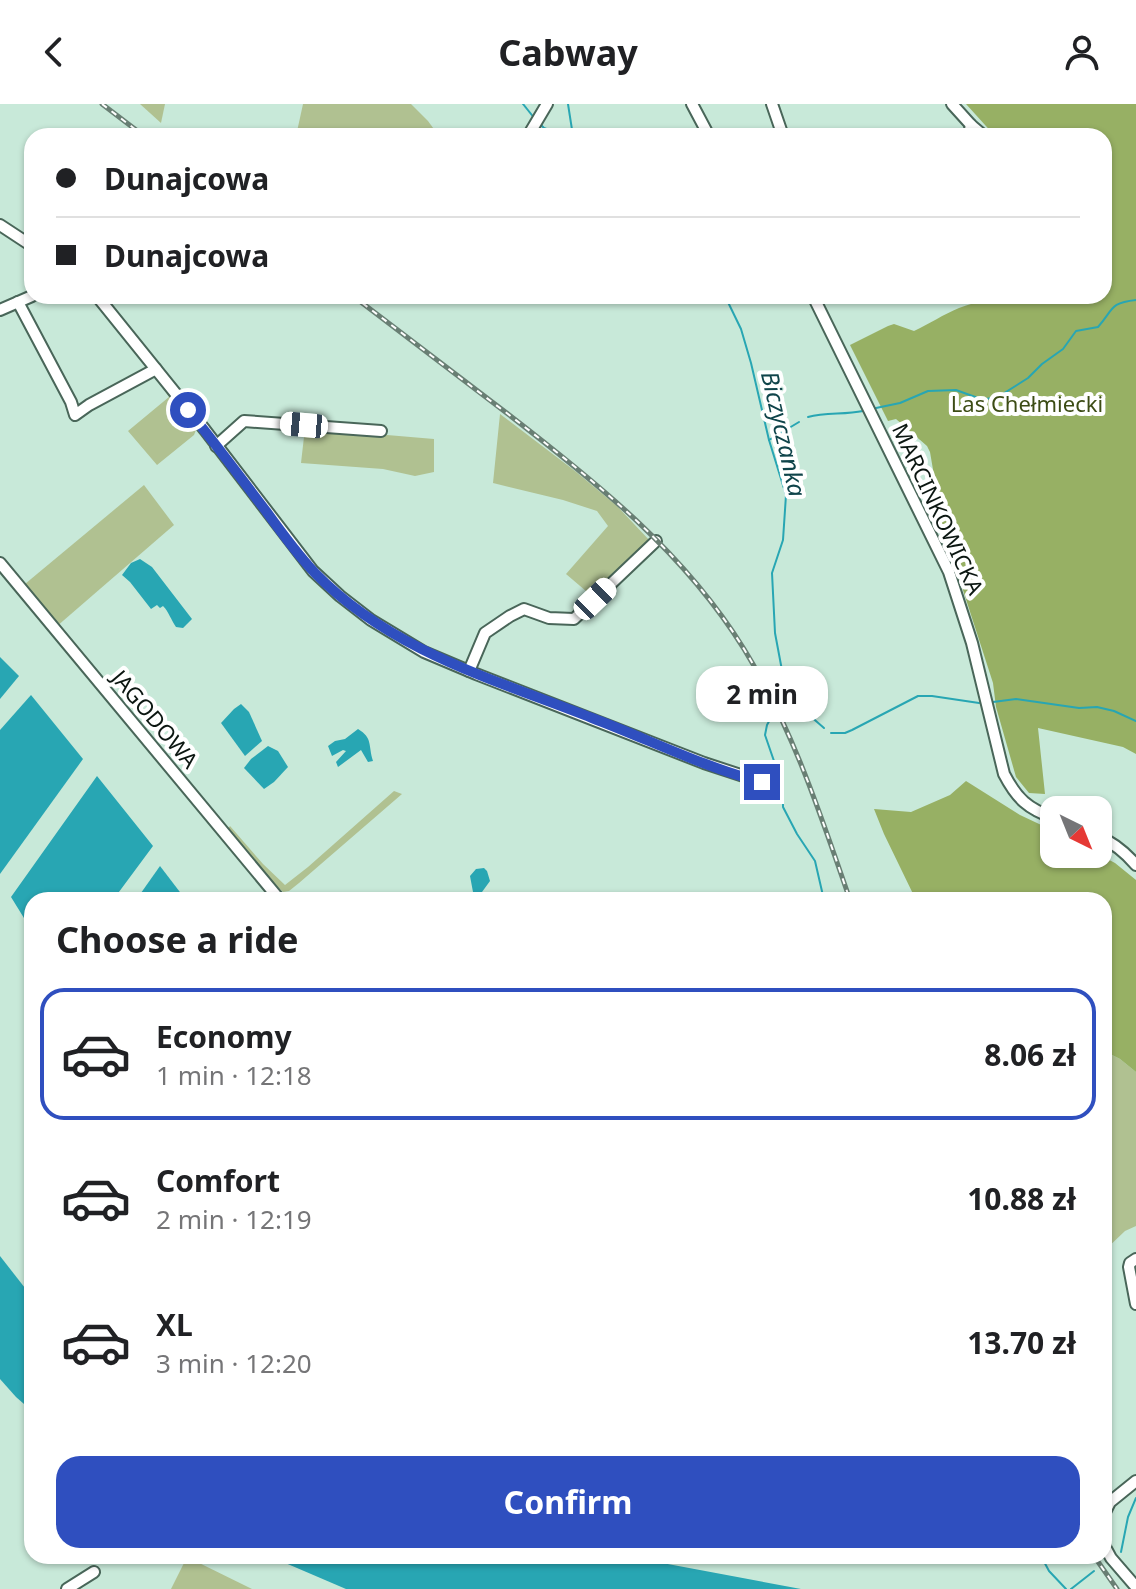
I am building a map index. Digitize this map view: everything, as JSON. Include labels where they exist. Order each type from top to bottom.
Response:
[{"type":"street","points":[[692,104],[705,128]]},
{"type":"street","points":[[772,104],[780,128]]},
{"type":"street","points":[[952,104],[975,128]]},
{"type":"street","points":[[533,128],[545,108]]},
{"type":"street","points":[[0,225],[24,241]]},
{"type":"street","points":[[0,310],[24,299]]},
{"type":"street","points":[[18,302],[75,415],[156,369]]},
{"type":"street","points":[[103,304],[313,571],[371,620],[424,652],[469,671],[704,763],[762,782]]},
{"type":"street","name":"MARCINKOWICKA","points":[[817,304],[949,572],[972,643],[1004,774],[1023,803],[1040,813]]},
{"type":"street","points":[[216,446],[244,421],[381,431]]},
{"type":"street","points":[[469,671],[485,633],[524,609],[549,618],[574,619],[656,541]]},
{"type":"street","name":"JAGODOWA","points":[[0,563],[273,892]]},
{"type":"street","points":[[1112,842],[1136,865]]},
{"type":"street","points":[[1136,1259],[1130,1263],[1129,1271],[1136,1304]]},
{"type":"street","points":[[1112,1500],[1136,1481]]},
{"type":"street","points":[[1112,1559],[1136,1587]]},
{"type":"street","points":[[67,1589],[94,1572]]},
{"type":"green space","points":[[140,104],[165,104],[161,123]]},
{"type":"green space","points":[[303,104],[411,104],[433,128],[298,128]]},
{"type":"green space","name":"Las Chełmiecki","points":[[966,104],[1136,104],[1136,754],[1123,747],[1038,728],[1045,794],[1029,793],[1016,777],[996,707],[993,683],[942,525],[933,512],[931,500],[937,493],[930,452],[896,419],[888,421],[850,345],[894,324],[914,331],[973,304],[1112,304],[1112,128],[988,128]]},
{"type":"green space","points":[[152,372],[158,375],[195,424],[196,430],[157,465],[128,431],[169,397]]},
{"type":"green space","points":[[500,414],[617,506],[651,542],[593,597],[566,574],[608,526],[597,511],[493,483]]},
{"type":"green space","points":[[305,428],[434,439],[434,472],[415,476],[383,469],[301,463]]},
{"type":"green space","points":[[144,485],[174,525],[56,627],[25,584]]},
{"type":"green space","points":[[966,781],[1040,824],[1040,868],[1112,868],[1112,861],[1136,880],[1136,1072],[1112,1055],[1112,892],[912,892],[874,809],[911,812],[950,795]]},
{"type":"green space","points":[[394,791],[402,794],[289,891],[283,892],[226,831],[230,826],[285,885]]},
{"type":"green space","points":[[1112,1055],[1136,1072],[1136,1226],[1125,1231],[1112,1243]]},
{"type":"green space","points":[[184,1564],[201,1564],[252,1589],[171,1589]]},
{"type":"water","points":[[140,559],[152,567],[192,619],[183,628],[176,627],[163,606],[160,608],[157,605],[151,609],[122,575],[131,563]]},
{"type":"water","points":[[0,657],[19,676],[0,699]]},
{"type":"water","points":[[31,695],[83,759],[0,874],[0,730]]},
{"type":"water","points":[[241,704],[249,712],[262,741],[245,756],[221,723]]},
{"type":"water","points":[[358,729],[368,739],[373,761],[368,762],[361,750],[338,767],[336,762],[346,751],[332,756],[328,746]]},
{"type":"water","points":[[268,746],[278,751],[288,767],[264,789],[244,768]]},
{"type":"water","points":[[97,776],[153,846],[119,892],[24,892],[24,918],[11,897]]},
{"type":"water","points":[[160,866],[180,892],[142,892]]},
{"type":"water","points":[[484,868],[490,881],[482,892],[473,892],[470,876],[476,869]]},
{"type":"water","points":[[0,1256],[24,1287],[24,1404],[0,1379]]},
{"type":"water","points":[[288,1564],[668,1564],[801,1589],[346,1589]]},
{"type":"waterway","name":"Biczyczanka","points":[[523,104],[535,119]]},
{"type":"waterway","points":[[568,104],[572,128]]},
{"type":"waterway","name":"Biczyczanka","points":[[539,123],[544,128]]},
{"type":"waterway","points":[[876,408],[900,403],[928,391],[956,390],[978,398],[998,397],[1028,378],[1063,349],[1076,331],[1098,327],[1116,305],[1136,300]]},
{"type":"waterway","name":"Biczyczanka","points":[[729,304],[741,329],[786,495],[783,540],[772,573],[775,633],[787,697],[772,716],[765,735],[783,787],[783,807],[815,861],[822,892]]},
{"type":"waterway","points":[[808,417],[863,411]]},
{"type":"waterway","points":[[769,440],[799,422]]},
{"type":"waterway","points":[[831,733],[845,733],[918,696],[979,703]]},
{"type":"waterway","points":[[993,702],[1016,699],[1079,708],[1097,707],[1136,721]]},
{"type":"waterway","points":[[786,701],[801,708],[824,728]]},
{"type":"waterway","points":[[1121,1552],[1128,1517],[1136,1498]]},
{"type":"waterway","name":"Biczyczanka","points":[[1045,1564],[1066,1589]]},
{"type":"waterway","points":[[1071,1589],[1094,1571]]},
{"type":"railway","points":[[102,104],[134,128]]},
{"type":"railway","points":[[364,304],[574,466],[636,521],[694,581],[744,649],[777,709],[804,771],[847,892]]},
{"type":"railway","points":[[1100,1564],[1117,1589]]},
{"type":"route","points":[[188,410],[313,571],[371,620],[424,652],[476,674],[704,763],[762,782]]}]
